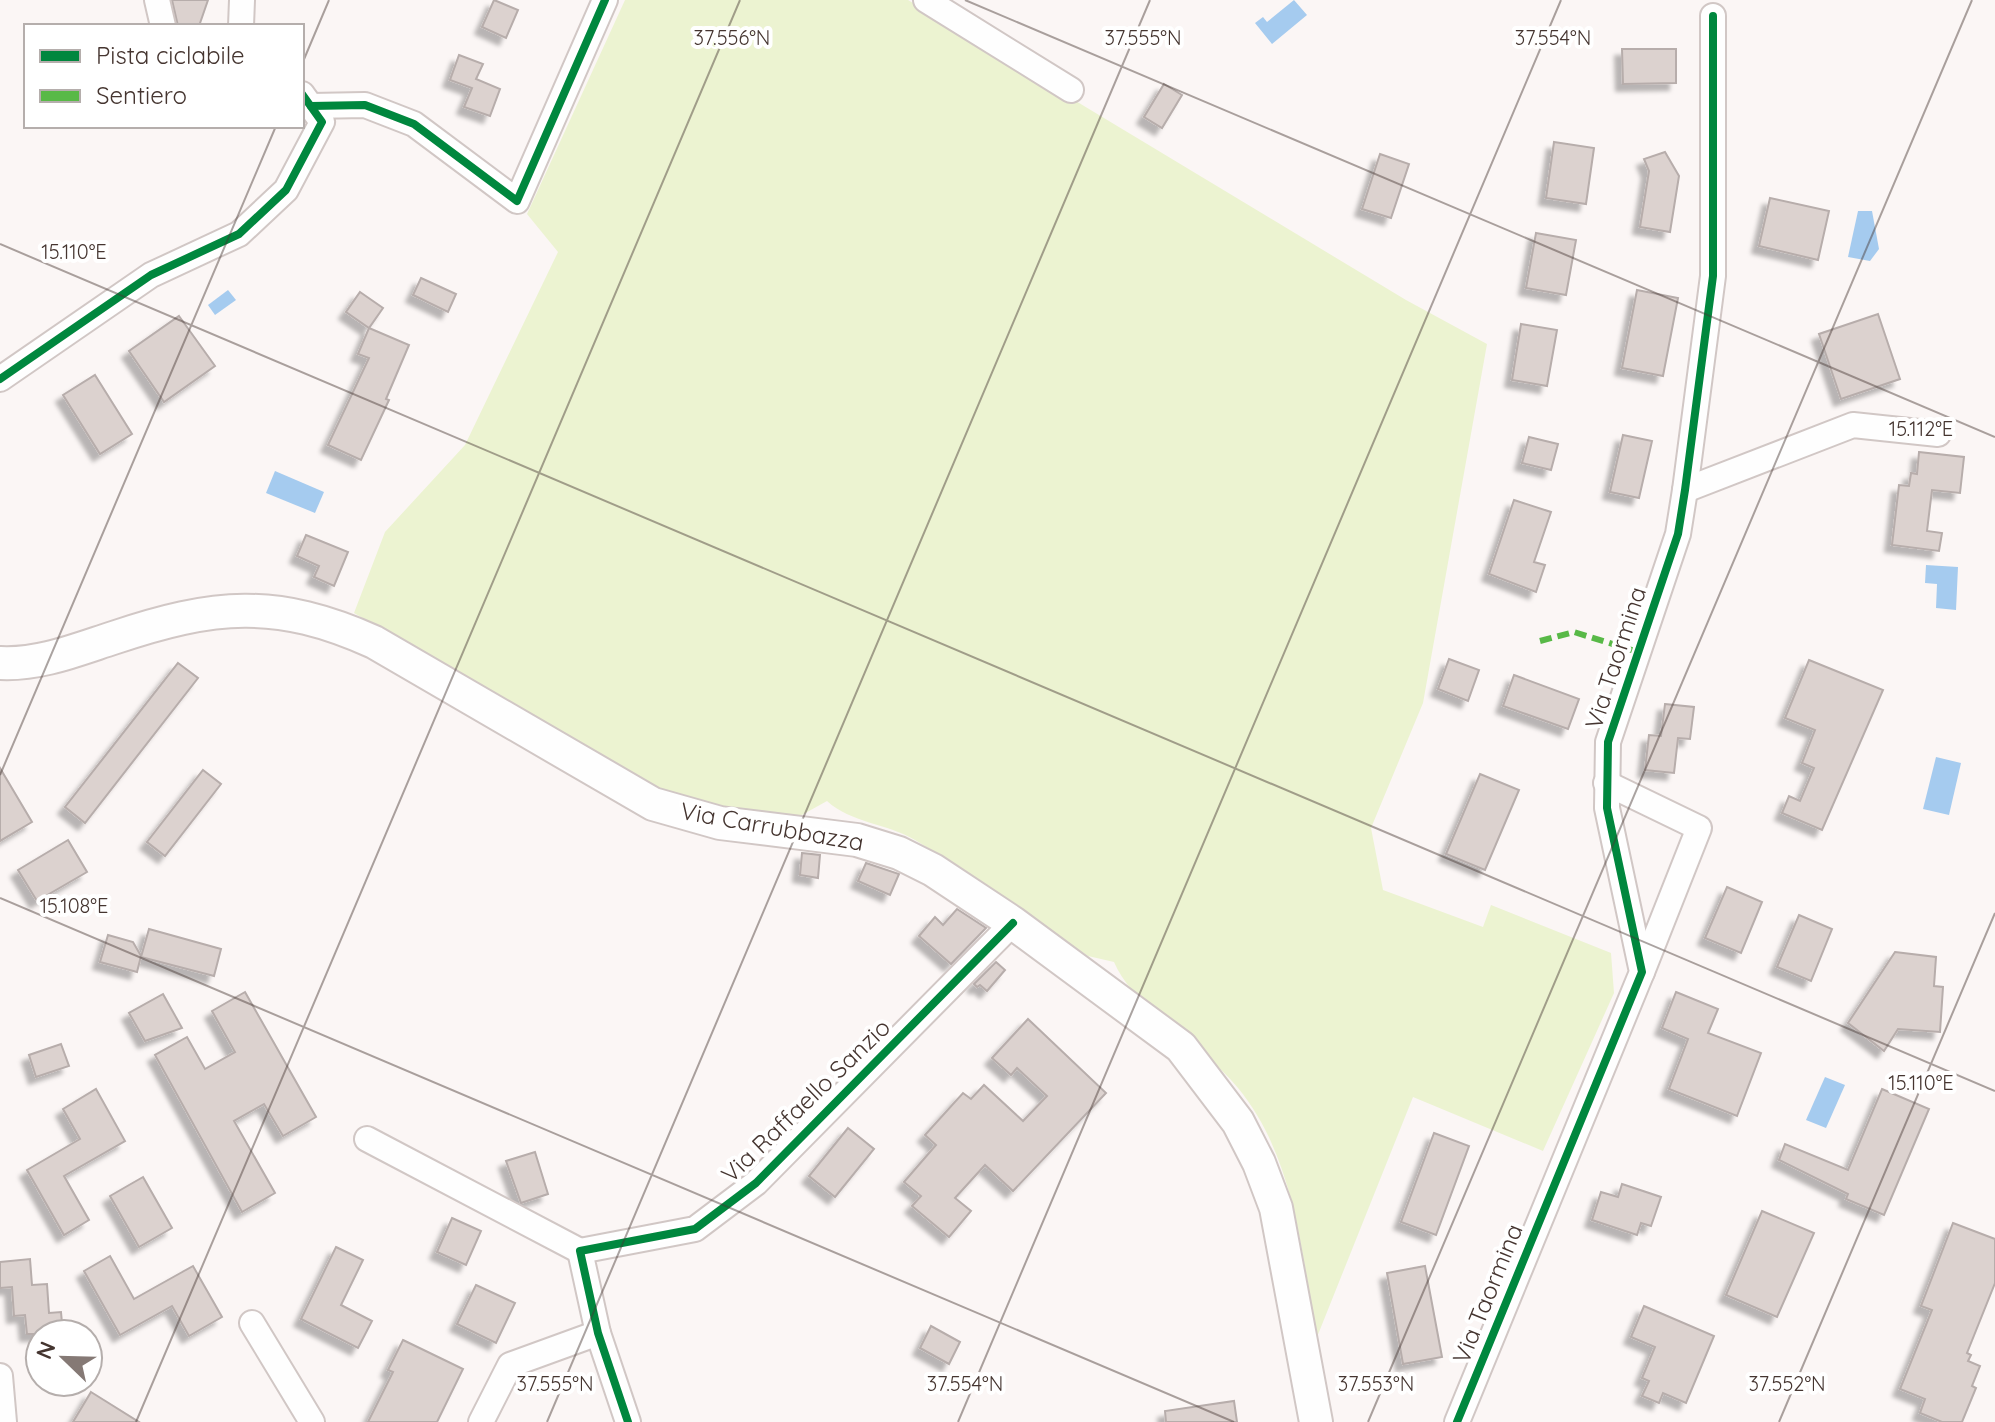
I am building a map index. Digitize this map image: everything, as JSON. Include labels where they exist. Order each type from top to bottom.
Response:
[{"type":"main road","name":"Via Carrubbazza","points":[[0,663],[22,664],[61,655],[163,621],[207,611],[292,612],[325,621],[374,642],[653,804],[720,823],[857,840],[899,853],[933,870],[1013,923],[1181,1047],[1238,1122],[1259,1163],[1276,1208],[1316,1422]]},
{"type":"street","points":[[157,0],[163,24]]},
{"type":"street","points":[[241,24],[242,0]]},
{"type":"street","points":[[306,100],[365,105],[414,124],[517,201],[605,0]]},
{"type":"street","points":[[926,0],[1071,90]]},
{"type":"street","name":"Via Taormina","points":[[1457,1422],[1642,972],[1607,808],[1608,742],[1678,534],[1685,490],[1713,276],[1713,16]]},
{"type":"street","points":[[0,379],[151,275],[239,234],[286,190],[322,122],[306,100]]},
{"type":"street","points":[[1685,490],[1853,425],[1938,434]]},
{"type":"street","points":[[1606,783],[1699,828],[1642,972]]},
{"type":"street","name":"Via Raffaello Sanzio","points":[[580,1251],[695,1229],[756,1183],[1013,923]]},
{"type":"street","points":[[367,1139],[580,1251],[598,1333],[628,1422]]},
{"type":"street","points":[[252,1323],[312,1422]]},
{"type":"street","points":[[481,1422],[510,1365],[598,1333]]},
{"type":"street","points":[[0,1376],[4,1422]]},
{"type":"green space","points":[[625,0],[908,0],[1406,300],[1487,344],[1423,703],[1371,828],[1383,890],[1483,927],[1491,905],[1611,953],[1614,993],[1543,1151],[1413,1097],[1317,1337],[1293,1207],[1272,1144],[1257,1115],[1224,1072],[1137,995],[1114,962],[1088,956],[915,840],[858,819],[827,801],[800,816],[695,805],[651,786],[354,613],[385,532],[465,445],[558,252],[527,214]]},
{"type":"water","points":[[1294,0],[1307,15],[1272,44],[1255,23],[1263,17],[1267,22]]},
{"type":"water","points":[[1858,211],[1872,211],[1879,249],[1870,261],[1848,257]]},
{"type":"water","points":[[228,290],[236,300],[215,315],[208,305]]},
{"type":"water","points":[[275,471],[324,492],[315,513],[266,493]]},
{"type":"water","points":[[1926,565],[1958,567],[1956,610],[1936,608],[1937,584],[1925,583]]},
{"type":"water","points":[[1936,757],[1961,763],[1949,815],[1923,809]]},
{"type":"water","points":[[1825,1077],[1845,1085],[1826,1128],[1806,1120]]},
{"type":"building","points":[[172,0],[208,0],[200,24],[178,24]]},
{"type":"building","points":[[494,0],[518,10],[506,38],[482,27]]},
{"type":"building","points":[[1622,49],[1676,49],[1676,83],[1623,84]]},
{"type":"building","points":[[459,55],[483,64],[476,79],[500,89],[490,116],[464,107],[472,88],[450,80]]},
{"type":"building","points":[[1164,84],[1182,95],[1162,128],[1144,117]]},
{"type":"building","points":[[1554,142],[1594,148],[1586,204],[1546,198]]},
{"type":"building","points":[[1665,152],[1679,176],[1670,232],[1640,227],[1649,171],[1644,159]]},
{"type":"building","points":[[1380,154],[1409,164],[1391,218],[1362,209]]},
{"type":"building","points":[[1770,198],[1829,211],[1818,260],[1759,246]]},
{"type":"building","points":[[1536,233],[1576,240],[1566,295],[1526,288]]},
{"type":"building","points":[[421,278],[456,294],[448,312],[413,295]]},
{"type":"building","points":[[1637,290],[1678,298],[1663,376],[1622,368]]},
{"type":"building","points":[[360,292],[383,308],[369,328],[346,312]]},
{"type":"building","points":[[1878,314],[1900,379],[1841,399],[1819,334]]},
{"type":"building","points":[[179,316],[215,366],[164,402],[129,351]]},
{"type":"building","points":[[1521,324],[1557,330],[1547,386],[1512,380]]},
{"type":"building","points":[[369,328],[409,345],[386,399],[389,400],[361,460],[328,445],[369,358],[358,354]]},
{"type":"building","points":[[95,375],[132,434],[100,454],[63,395]]},
{"type":"building","points":[[1623,435],[1652,441],[1639,498],[1610,492]]},
{"type":"building","points":[[1529,437],[1558,444],[1551,470],[1522,463]]},
{"type":"building","points":[[1919,452],[1964,457],[1960,493],[1932,490],[1927,531],[1942,533],[1939,551],[1892,545],[1899,485],[1909,486],[1911,473],[1917,474]]},
{"type":"building","points":[[1514,500],[1551,512],[1534,562],[1545,565],[1536,592],[1489,574]]},
{"type":"building","points":[[306,535],[348,552],[334,586],[314,577],[319,566],[297,556]]},
{"type":"building","points":[[1449,659],[1479,670],[1468,701],[1438,689]]},
{"type":"building","points":[[1809,660],[1883,690],[1822,830],[1782,813],[1789,796],[1800,801],[1814,768],[1802,763],[1815,730],[1785,718]]},
{"type":"building","points":[[178,663],[198,678],[85,823],[65,807]]},
{"type":"building","points":[[1514,675],[1579,699],[1568,729],[1503,706]]},
{"type":"building","points":[[1665,704],[1694,707],[1690,739],[1678,738],[1674,773],[1645,770],[1649,735],[1661,736]]},
{"type":"building","points":[[0,768],[32,822],[0,841]]},
{"type":"building","points":[[203,770],[221,784],[165,856],[147,842]]},
{"type":"building","points":[[1480,774],[1519,790],[1485,870],[1446,854]]},
{"type":"building","points":[[68,840],[87,872],[37,901],[18,870]]},
{"type":"building","points":[[802,853],[820,855],[818,878],[800,875]]},
{"type":"building","points":[[866,863],[899,874],[890,895],[858,881]]},
{"type":"building","points":[[1727,887],[1762,902],[1741,953],[1705,938]]},
{"type":"building","points":[[957,909],[986,928],[951,964],[919,936],[935,917],[943,925]]},
{"type":"building","points":[[1799,915],[1832,929],[1811,981],[1777,967]]},
{"type":"building","points":[[149,929],[221,949],[214,976],[141,957]]},
{"type":"building","points":[[108,935],[133,942],[141,956],[137,972],[100,962]]},
{"type":"building","points":[[1895,952],[1936,957],[1934,986],[1943,987],[1940,1032],[1898,1029],[1884,1051],[1848,1023]]},
{"type":"building","points":[[996,962],[1005,970],[987,991],[980,985],[977,987],[974,984]]},
{"type":"building","points":[[245,992],[316,1117],[283,1136],[264,1104],[234,1121],[275,1193],[242,1212],[155,1055],[187,1037],[205,1069],[235,1052],[212,1011]]},
{"type":"building","points":[[1676,992],[1718,1009],[1708,1033],[1761,1053],[1737,1116],[1669,1089],[1688,1039],[1662,1028]]},
{"type":"building","points":[[163,994],[182,1028],[145,1041],[129,1013]]},
{"type":"building","points":[[1028,1019],[1106,1093],[1013,1191],[985,1165],[955,1198],[971,1211],[949,1237],[912,1206],[921,1196],[904,1182],[936,1145],[925,1135],[963,1093],[971,1099],[984,1085],[1023,1121],[1047,1096],[1017,1068],[1011,1075],[992,1058]]},
{"type":"building","points":[[61,1044],[69,1066],[36,1077],[29,1055]]},
{"type":"building","points":[[96,1089],[125,1141],[64,1176],[89,1220],[64,1235],[27,1170],[80,1139],[63,1109]]},
{"type":"building","points":[[1882,1089],[1929,1109],[1884,1215],[1846,1199],[1848,1194],[1779,1160],[1785,1144],[1848,1170]]},
{"type":"building","points":[[848,1128],[874,1149],[835,1197],[809,1176]]},
{"type":"building","points":[[1434,1133],[1469,1146],[1436,1235],[1401,1222]]},
{"type":"building","points":[[535,1152],[548,1194],[521,1203],[506,1161]]},
{"type":"building","points":[[143,1177],[172,1228],[139,1247],[110,1196]]},
{"type":"building","points":[[1622,1184],[1661,1197],[1651,1226],[1641,1223],[1637,1235],[1592,1220],[1601,1192],[1618,1197]]},
{"type":"building","points":[[1762,1211],[1814,1233],[1777,1317],[1726,1295]]},
{"type":"building","points":[[452,1218],[481,1231],[466,1265],[437,1252]]},
{"type":"building","points":[[1953,1223],[1995,1239],[1995,1283],[1967,1353],[1971,1355],[1968,1361],[1980,1366],[1972,1386],[1976,1388],[1962,1422],[1942,1422],[1920,1413],[1925,1399],[1900,1389],[1932,1310],[1921,1306]]},
{"type":"building","points":[[336,1247],[363,1260],[341,1305],[372,1321],[358,1348],[301,1319]]},
{"type":"building","points":[[110,1256],[134,1299],[193,1266],[222,1317],[189,1336],[172,1306],[120,1335],[84,1271]]},
{"type":"building","points":[[30,1259],[32,1285],[47,1284],[49,1313],[61,1312],[62,1318],[14,1316],[12,1287],[0,1288],[0,1262]]},
{"type":"building","points":[[1425,1266],[1442,1357],[1403,1364],[1387,1273]]},
{"type":"building","points":[[476,1285],[515,1303],[496,1343],[457,1324]]},
{"type":"building","points":[[1644,1306],[1714,1336],[1686,1403],[1663,1393],[1659,1403],[1642,1396],[1649,1381],[1642,1378],[1655,1347],[1631,1337]]},
{"type":"building","points":[[931,1326],[960,1342],[949,1364],[920,1348]]},
{"type":"building","points":[[403,1340],[463,1369],[437,1422],[368,1422],[393,1372],[388,1370]]},
{"type":"building","points":[[87,1398],[101,1398],[139,1422],[73,1422]]},
{"type":"building","points":[[1234,1401],[1237,1422],[1166,1422],[1165,1411]]},
{"type":"marked path","points":[[1540,641],[1574,632],[1638,652]]},
{"type":"cycle path","points":[[311,106],[365,105],[414,124],[517,201],[605,0]]},
{"type":"cycle path","points":[[1457,1422],[1642,972],[1607,808],[1608,742],[1678,534],[1685,490],[1713,276],[1713,16]]},
{"type":"cycle path","points":[[0,379],[151,275],[239,234],[286,190],[322,122],[304,97]]},
{"type":"cycle path","points":[[628,1422],[598,1333],[580,1251],[695,1229],[756,1183],[1013,923]]}]
